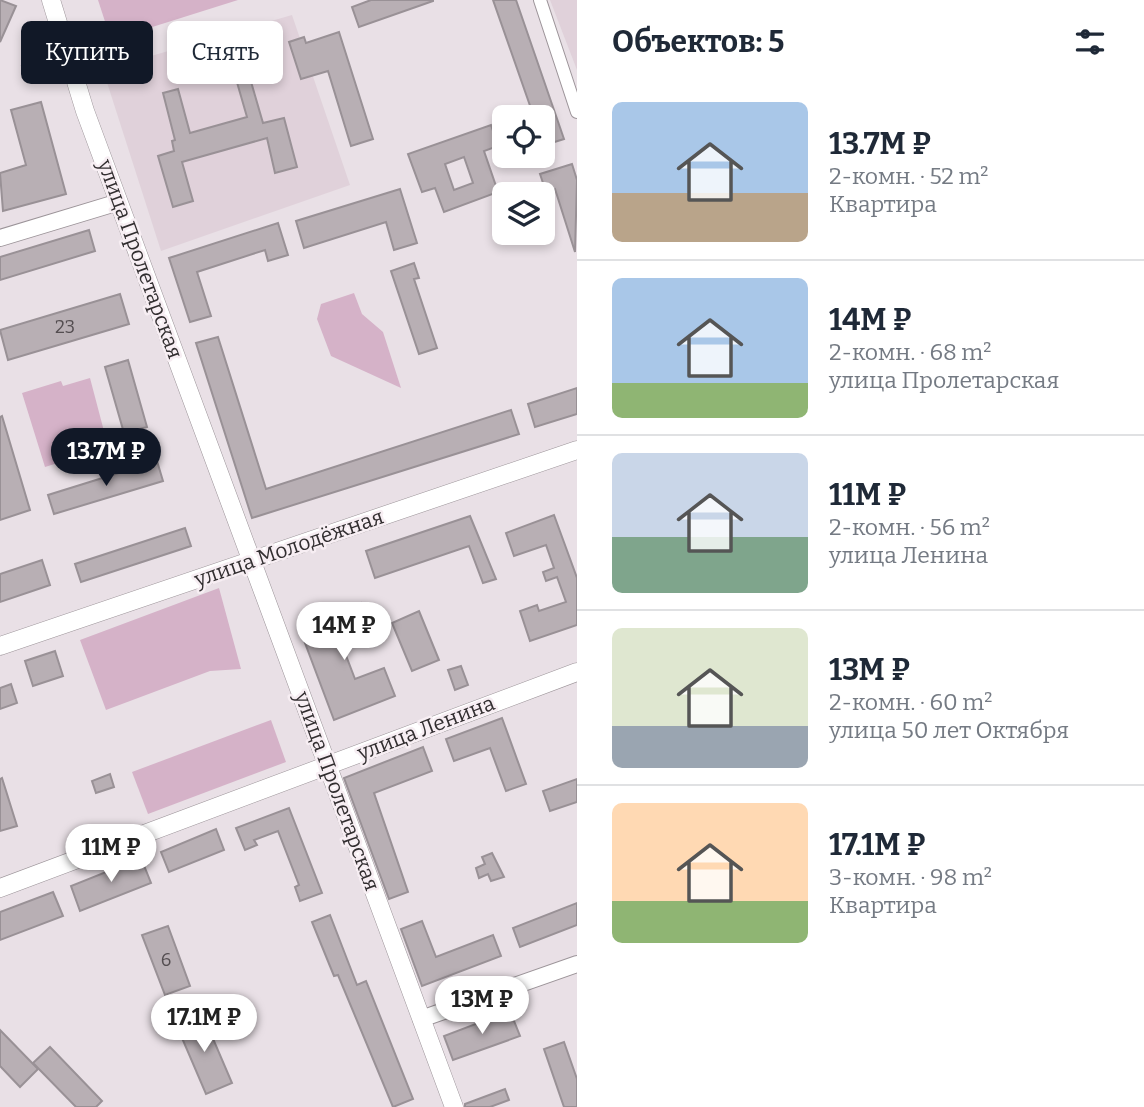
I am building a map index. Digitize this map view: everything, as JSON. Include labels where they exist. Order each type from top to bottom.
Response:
[{"type":"main road","name":"улица Пролетарская","points":[[51,0],[85,111],[454,1107]]},
{"type":"main road","name":"улица Молодёжная","points":[[0,646],[577,450]]},
{"type":"main road","name":"улица Ленина","points":[[0,888],[577,672]]},
{"type":"street","points":[[540,0],[577,112]]},
{"type":"street","points":[[0,238],[119,202]]},
{"type":"street","points":[[421,1019],[577,964]]},
{"type":"shaded area","points":[[98,0],[238,0],[153,27],[153,21],[105,21]]},
{"type":"shaded area","points":[[550,0],[577,0],[577,70]]},
{"type":"shaded area","points":[[292,15],[350,185],[161,251],[107,84],[153,84],[153,55],[167,51],[167,84],[283,84],[283,21],[271,21]]},
{"type":"shaded area","points":[[354,293],[362,314],[383,332],[401,388],[331,356],[317,319],[321,304]]},
{"type":"shaded area","points":[[90,378],[105,435],[80,443],[83,455],[45,467],[22,393],[61,381],[63,386]]},
{"type":"shaded area","points":[[219,588],[241,669],[210,671],[106,710],[80,640]]},
{"type":"shaded area","points":[[271,720],[286,762],[148,814],[132,772]]},
{"type":"building","points":[[0,0],[16,6],[0,42]]},
{"type":"building","points":[[371,0],[433,1],[359,27],[352,7]]},
{"type":"building","points":[[493,0],[516,0],[552,105],[530,105]]},
{"type":"building","points":[[339,32],[373,139],[351,146],[328,71],[301,79],[289,42],[304,37],[306,43]]},
{"type":"building","points":[[237,84],[252,84],[263,123],[284,118],[297,167],[275,173],[267,138],[182,162],[193,201],[173,207],[158,156],[174,151],[172,141],[175,140],[163,93],[178,89],[190,133],[247,117]]},
{"type":"building","points":[[41,102],[66,194],[3,211],[0,173],[26,165],[11,110]]},
{"type":"building","points":[[555,113],[564,139],[555,142]]},
{"type":"building","points":[[491,125],[492,148],[484,151],[495,182],[492,182],[492,194],[444,212],[435,188],[422,192],[408,154]],"holes":[[[464,157],[473,183],[454,190],[445,164]]]},
{"type":"building","points":[[572,164],[577,180],[575,252],[555,182],[543,182],[540,174]]},
{"type":"building","points":[[400,189],[417,243],[394,250],[386,222],[304,248],[296,221]]},
{"type":"building","points":[[278,223],[288,255],[268,261],[265,250],[197,272],[211,316],[190,322],[169,258]]},
{"type":"building","points":[[89,230],[95,251],[0,280],[0,257]]},
{"type":"building","points":[[414,263],[419,278],[414,279],[437,348],[419,354],[391,271]]},
{"type":"building","points":[[120,294],[129,324],[8,360],[0,330]]},
{"type":"building","points":[[218,337],[266,489],[511,410],[519,434],[252,518],[196,343]]},
{"type":"building","points":[[128,360],[147,427],[124,433],[105,367]]},
{"type":"building","points":[[577,388],[577,414],[535,427],[528,404]]},
{"type":"building","points":[[2,416],[30,510],[0,520],[0,417]]},
{"type":"building","points":[[157,461],[163,481],[54,514],[48,495]]},
{"type":"building","points":[[554,515],[577,578],[577,625],[530,641],[520,611],[537,605],[539,611],[566,602],[557,577],[546,581],[543,572],[554,568],[546,545],[514,556],[506,533]]},
{"type":"building","points":[[470,516],[496,579],[483,583],[469,546],[375,578],[366,551]]},
{"type":"building","points":[[185,528],[191,546],[81,582],[75,564]]},
{"type":"building","points":[[42,560],[50,585],[0,602],[0,574]]},
{"type":"building","points":[[361,603],[373,634],[342,645],[355,679],[384,668],[395,696],[334,720],[299,627]]},
{"type":"building","points":[[419,611],[439,660],[412,671],[392,623]]},
{"type":"building","points":[[55,651],[63,676],[33,686],[25,661]]},
{"type":"building","points":[[461,666],[468,685],[455,690],[448,670]]},
{"type":"building","points":[[11,684],[17,703],[0,709],[0,688]]},
{"type":"building","points":[[502,718],[526,784],[506,791],[490,748],[454,761],[446,739]]},
{"type":"building","points":[[423,747],[432,771],[374,793],[408,892],[389,899],[344,778]]},
{"type":"building","points":[[110,774],[114,787],[96,793],[92,781]]},
{"type":"building","points":[[2,778],[17,826],[0,831],[0,779]]},
{"type":"building","points":[[577,779],[577,802],[550,811],[543,791]]},
{"type":"building","points":[[289,808],[322,893],[300,901],[295,887],[299,885],[278,831],[254,840],[257,845],[245,850],[236,828]]},
{"type":"building","points":[[216,829],[224,850],[169,872],[161,852]]},
{"type":"building","points":[[492,853],[504,877],[491,881],[488,874],[479,878],[476,868],[485,864],[482,857]]},
{"type":"building","points":[[141,858],[151,883],[80,911],[71,886]]},
{"type":"building","points":[[53,892],[63,916],[0,940],[0,912]]},
{"type":"building","points":[[577,903],[577,925],[520,947],[513,928]]},
{"type":"building","points":[[330,915],[357,985],[366,981],[413,1099],[393,1107],[338,975],[334,976],[312,922]]},
{"type":"building","points":[[422,921],[436,957],[493,935],[501,956],[422,986],[401,929]]},
{"type":"building","points":[[168,926],[190,986],[165,995],[142,935]]},
{"type":"building","points":[[510,1011],[520,1036],[453,1060],[444,1036]]},
{"type":"building","points":[[202,1013],[232,1083],[206,1094],[176,1024]]},
{"type":"building","points":[[0,1030],[38,1069],[20,1087],[0,1066]]},
{"type":"building","points":[[564,1042],[577,1079],[577,1107],[564,1107],[544,1049]]},
{"type":"building","points":[[50,1047],[102,1101],[96,1107],[76,1107],[33,1063]]},
{"type":"building","points":[[505,1089],[509,1100],[490,1107],[465,1107],[465,1104]]}]
